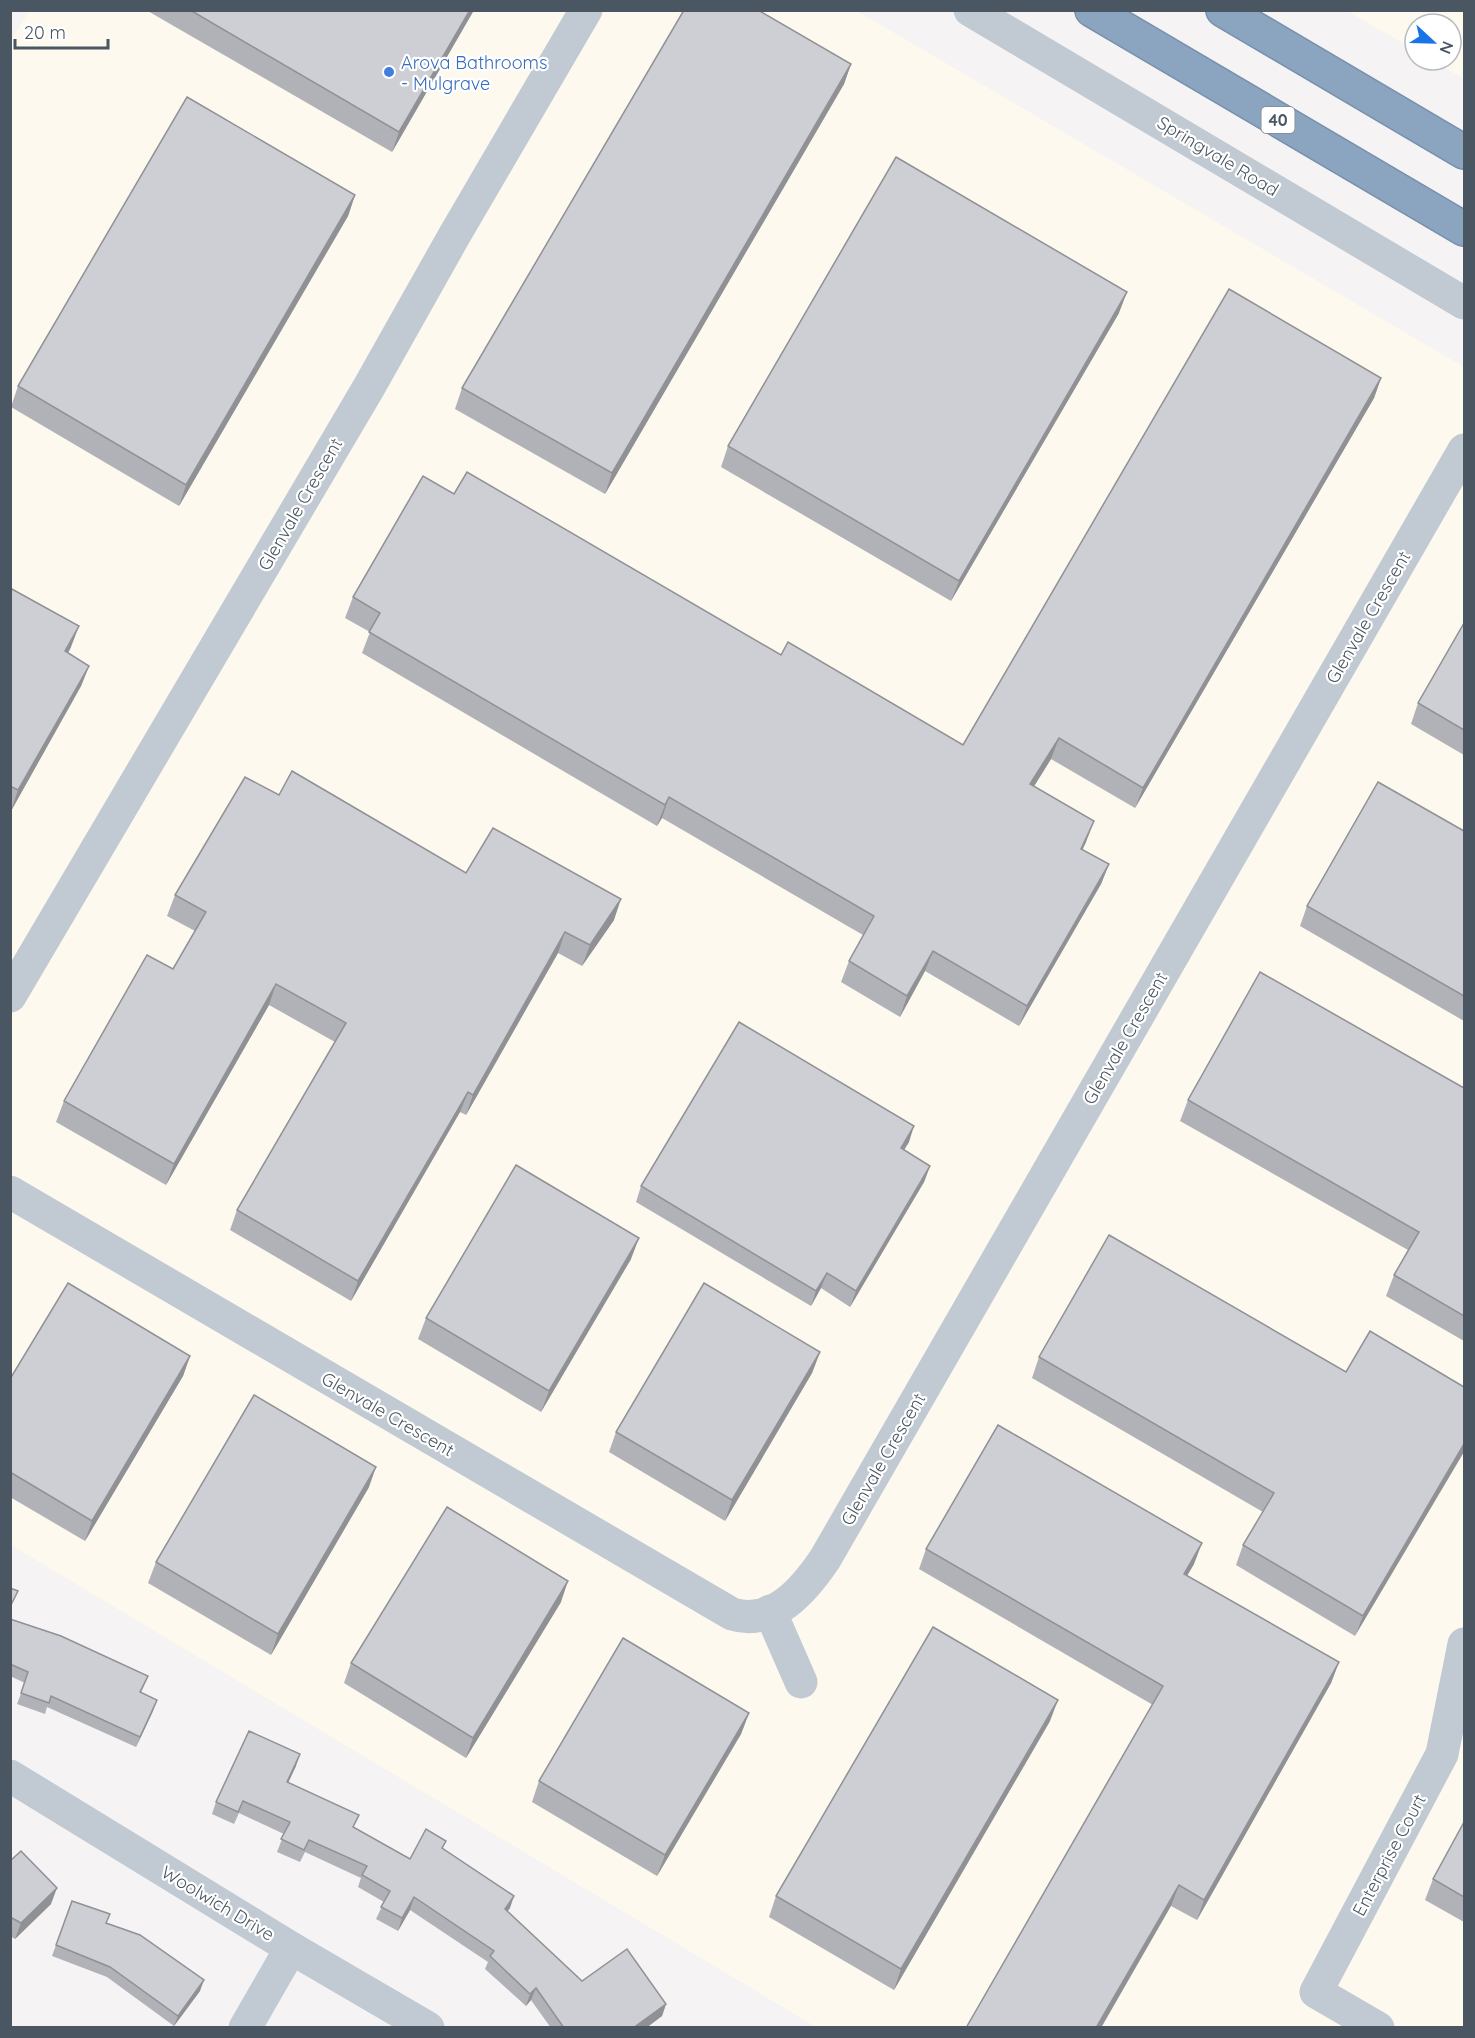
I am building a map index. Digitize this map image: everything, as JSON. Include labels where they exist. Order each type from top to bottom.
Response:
[{"type":"highway","name":"40","points":[[1092,10],[1464,229]]},
{"type":"highway","points":[[1223,10],[1464,152]]},
{"type":"street","name":"Glenvale Crescent","points":[[10,996],[369,387],[459,226],[586,10]]},
{"type":"street","name":"Springvale Road","points":[[970,10],[1464,303]]},
{"type":"street","name":"Glenvale Crescent","points":[[10,1192],[720,1608],[745,1618],[785,1604],[810,1582],[825,1559],[1464,450]]},
{"type":"street","points":[[770,1611],[801,1682]]},
{"type":"street","name":"Enterprise Court","points":[[1377,2028],[1316,1992],[1442,1754],[1464,1644]]},
{"type":"street","name":"Woolwich Drive","points":[[10,1776],[291,1948],[428,2028]]},
{"type":"street","points":[[245,2028],[291,1948]]},
{"type":"shaded area","points":[[29,11],[857,11],[1464,367],[1464,2027],[816,2027],[11,1545],[10,42]]},
{"type":"shaded area","points":[[1347,11],[1464,11],[1464,79],[1452,72],[1463,72],[1463,12],[1403,12],[1403,43]]},
{"type":"building","points":[[190,10],[470,10],[399,132]]},
{"type":"building","points":[[684,10],[758,10],[851,64],[612,473],[462,388]]},
{"type":"building","points":[[187,97],[355,195],[186,485],[18,386]]},
{"type":"building","points":[[896,157],[1127,292],[959,581],[728,446]]},
{"type":"building","points":[[1229,289],[1381,378],[1143,788],[1059,738],[1030,784],[1094,821],[1081,849],[1109,864],[1027,1006],[933,951],[907,996],[849,961],[874,916],[669,797],[665,805],[369,632],[380,613],[353,597],[423,476],[454,494],[467,472],[781,655],[788,642],[963,745]]},
{"type":"building","points":[[10,588],[79,626],[65,651],[89,666],[18,790],[10,786]]},
{"type":"building","points":[[1464,623],[1464,730],[1418,703]]},
{"type":"building","points":[[292,771],[466,873],[493,828],[621,899],[590,945],[565,932],[473,1095],[468,1092],[358,1281],[237,1210],[346,1023],[276,984],[174,1164],[64,1101],[147,955],[173,969],[206,912],[175,895],[245,777],[279,795]]},
{"type":"building","points":[[1378,782],[1464,831],[1464,996],[1307,906]]},
{"type":"building","points":[[1260,972],[1464,1088],[1464,1316],[1394,1275],[1419,1232],[1188,1100]]},
{"type":"building","points":[[739,1022],[914,1126],[901,1148],[930,1166],[856,1291],[827,1273],[816,1291],[641,1186]]},
{"type":"building","points":[[516,1165],[639,1238],[549,1391],[426,1318]]},
{"type":"building","points":[[1109,1235],[1346,1372],[1370,1331],[1464,1387],[1464,1444],[1363,1616],[1243,1545],[1274,1493],[1039,1357]]},
{"type":"building","points":[[68,1283],[190,1356],[92,1521],[10,1472],[10,1379]]},
{"type":"building","points":[[704,1283],[820,1352],[732,1500],[616,1432]]},
{"type":"building","points":[[254,1395],[376,1467],[278,1634],[156,1562]]},
{"type":"building","points":[[998,1425],[1202,1543],[1184,1574],[1339,1662],[1204,1900],[1179,1885],[1096,2028],[966,2028],[1163,1686],[926,1549]]},
{"type":"building","points":[[447,1507],[568,1581],[473,1738],[351,1663]]},
{"type":"building","points":[[10,1588],[18,1591],[10,1607]]},
{"type":"building","points":[[10,1619],[61,1636],[148,1676],[140,1692],[157,1700],[140,1737],[51,1696],[49,1703],[21,1693],[28,1672],[10,1664]]},
{"type":"building","points":[[933,1627],[1058,1700],[901,1969],[776,1896]]},
{"type":"building","points":[[623,1638],[749,1713],[665,1855],[539,1781]]},
{"type":"building","points":[[249,1731],[300,1754],[287,1782],[359,1815],[353,1827],[410,1859],[426,1829],[446,1841],[442,1848],[514,1896],[505,1909],[582,1981],[627,1949],[666,2004],[633,2028],[564,2028],[536,1988],[530,1994],[490,1956],[494,1951],[414,1897],[402,1918],[381,1907],[390,1891],[362,1875],[367,1866],[309,1840],[304,1850],[281,1839],[290,1822],[243,1801],[238,1812],[216,1802]]},
{"type":"building","points":[[1464,1822],[1464,1897],[1433,1879]]},
{"type":"building","points":[[21,1851],[57,1888],[21,1923],[10,1917],[10,1861]]},
{"type":"building","points":[[72,1901],[110,1914],[106,1923],[140,1935],[204,1980],[178,2016],[110,1967],[56,1945]]},
{"type":"place","name":"Arova Bathrooms - Mulgrave","points":[[389,72]]}]
